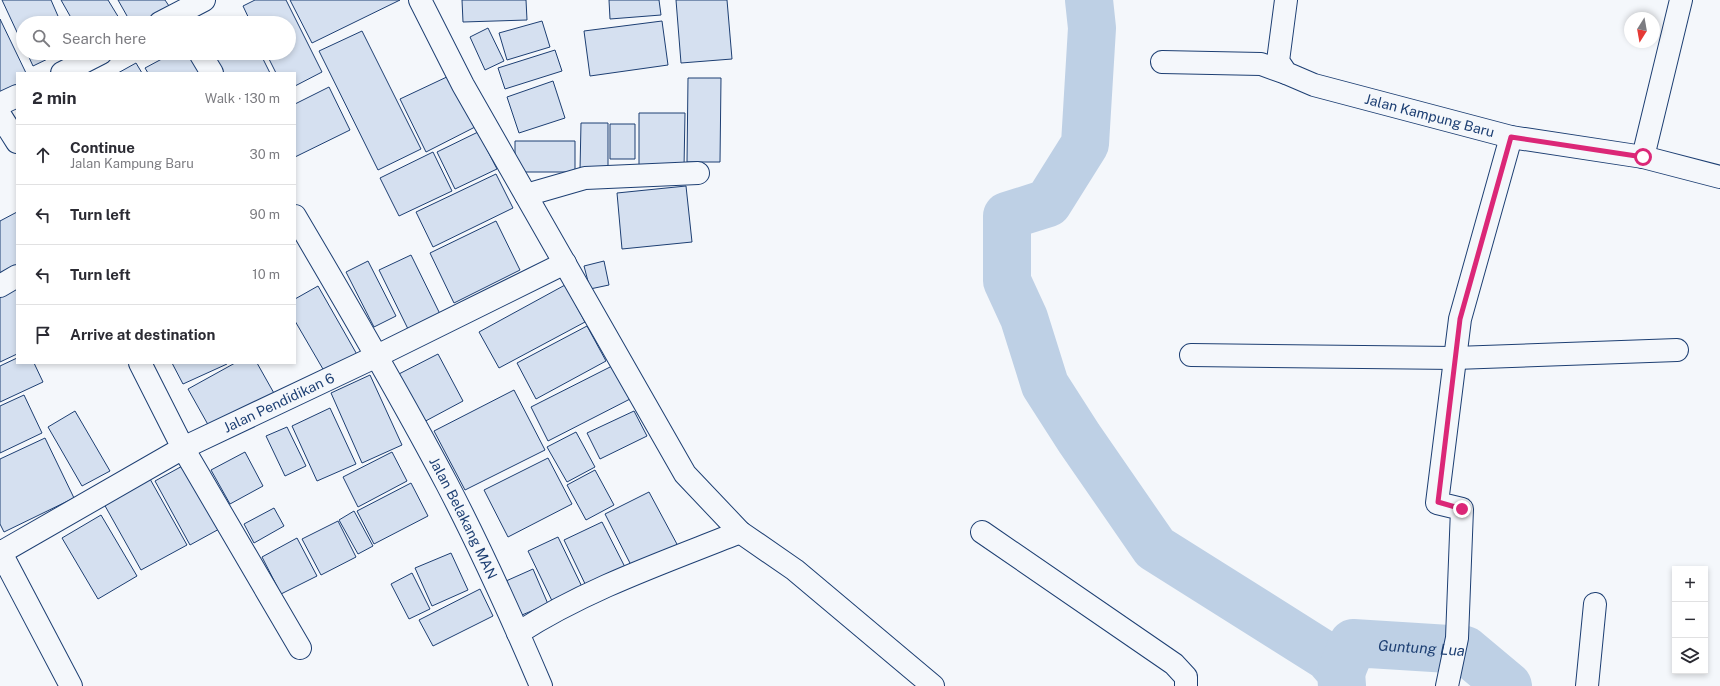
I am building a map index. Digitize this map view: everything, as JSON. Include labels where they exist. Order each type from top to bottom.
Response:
[{"type":"street","points":[[179,16],[204,0]]},
{"type":"street","points":[[420,0],[463,85],[684,474],[740,532],[795,570],[933,686]]},
{"type":"street","points":[[1286,0],[1278,60],[1286,73]]},
{"type":"street","points":[[1643,157],[1681,0]]},
{"type":"street","points":[[64,72],[87,60]]},
{"type":"street","points":[[204,60],[211,72]]},
{"type":"street","name":"Jalan Kampung Baru","points":[[1162,62],[1261,64],[1314,85],[1511,137],[1643,157],[1720,177]]},
{"type":"street","points":[[0,104],[16,96]]},
{"type":"street","points":[[0,115],[16,140]]},
{"type":"street","points":[[1447,686],[1455,648],[1462,509],[1438,502],[1460,319],[1511,137]]},
{"type":"street","points":[[526,195],[585,178],[698,173]]},
{"type":"street","name":"Jalan Belakang MAN","points":[[296,218],[377,356],[447,485],[518,633],[541,686]]},
{"type":"street","name":"Jalan Pendidikan 6","points":[[0,552],[183,448],[377,356],[565,263]]},
{"type":"street","points":[[0,286],[16,277]]},
{"type":"street","points":[[1191,355],[1455,358],[1677,350]]},
{"type":"street","points":[[141,364],[183,448],[300,648]]},
{"type":"street","points":[[518,633],[546,615],[643,570],[740,532]]},
{"type":"street","points":[[982,532],[1174,664],[1186,677],[1186,686]]},
{"type":"street","points":[[0,552],[71,686]]},
{"type":"street","points":[[1587,685],[1594,604]]},
{"type":"building","points":[[2,0],[51,0],[58,16],[16,16],[16,30]]},
{"type":"building","points":[[61,0],[108,0],[118,16],[70,16]]},
{"type":"building","points":[[118,0],[165,0],[171,9],[158,16],[127,16]]},
{"type":"building","points":[[255,0],[286,0],[294,16],[248,16],[243,6]]},
{"type":"building","points":[[290,0],[400,0],[312,43]]},
{"type":"building","points":[[462,0],[526,0],[527,20],[463,22]]},
{"type":"building","points":[[609,0],[659,0],[661,15],[610,19]]},
{"type":"building","points":[[676,0],[727,0],[732,59],[681,63]]},
{"type":"building","points":[[0,19],[16,52],[16,60],[20,60],[26,72],[16,72],[16,90],[0,96]]},
{"type":"building","points":[[296,20],[322,72],[296,85],[296,72],[276,72],[270,60],[296,60]]},
{"type":"building","points":[[542,21],[550,47],[507,60],[499,33]]},
{"type":"building","points":[[662,21],[668,65],[590,76],[584,31]]},
{"type":"building","points":[[488,28],[504,61],[485,70],[470,37]]},
{"type":"building","points":[[362,31],[421,149],[378,170],[319,51]]},
{"type":"building","points":[[555,50],[562,71],[505,89],[498,68]]},
{"type":"building","points":[[30,60],[45,60],[33,66]]},
{"type":"building","points":[[160,60],[192,60],[199,72],[147,72],[145,68]]},
{"type":"building","points":[[214,60],[264,60],[270,72],[220,72]]},
{"type":"building","points":[[136,63],[141,72],[120,72]]},
{"type":"building","points":[[451,75],[477,126],[426,152],[400,99]]},
{"type":"building","points":[[688,78],[721,78],[720,162],[687,162]]},
{"type":"building","points":[[553,81],[565,118],[519,133],[507,97]]},
{"type":"building","points":[[329,87],[350,130],[296,157],[296,104]]},
{"type":"building","points":[[639,113],[685,113],[684,168],[639,167]]},
{"type":"building","points":[[581,123],[608,123],[608,171],[580,170]]},
{"type":"building","points":[[610,124],[635,124],[635,159],[610,159]]},
{"type":"building","points":[[478,132],[497,169],[455,189],[437,152]]},
{"type":"building","points":[[515,141],[575,141],[575,172],[515,172]]},
{"type":"building","points":[[433,152],[452,191],[399,216],[380,178]]},
{"type":"building","points":[[496,174],[513,208],[433,247],[416,212]]},
{"type":"building","points":[[686,186],[692,242],[622,249],[617,193]]},
{"type":"building","points":[[16,213],[16,273],[0,281],[0,221]]},
{"type":"building","points":[[496,221],[520,270],[454,303],[430,253]]},
{"type":"building","points":[[411,255],[441,316],[409,331],[379,270]]},
{"type":"building","points":[[368,261],[396,316],[374,327],[346,272]]},
{"type":"building","points":[[604,261],[609,285],[590,289],[584,266]]},
{"type":"building","points":[[565,285],[585,322],[499,368],[479,332]]},
{"type":"building","points":[[318,286],[359,358],[327,376],[296,323],[296,298]]},
{"type":"building","points":[[16,289],[16,354],[0,362],[0,297]]},
{"type":"building","points":[[587,326],[606,361],[536,399],[517,363]]},
{"type":"building","points":[[438,354],[463,401],[420,424],[395,376]]},
{"type":"building","points":[[16,358],[16,364],[34,364],[43,382],[0,402],[0,366]]},
{"type":"building","points":[[173,364],[227,364],[183,384]]},
{"type":"building","points":[[233,364],[258,364],[275,395],[211,430],[188,389]]},
{"type":"building","points":[[614,365],[632,398],[548,441],[531,407]]},
{"type":"building","points":[[370,375],[402,445],[362,463],[331,393]]},
{"type":"building","points":[[514,390],[545,450],[465,490],[434,431]]},
{"type":"building","points":[[24,395],[42,433],[0,453],[0,406]]},
{"type":"building","points":[[330,408],[356,464],[317,481],[292,426]]},
{"type":"building","points":[[75,411],[110,471],[82,486],[48,427]]},
{"type":"building","points":[[634,411],[647,436],[600,459],[587,433]]},
{"type":"building","points":[[287,427],[306,466],[285,476],[266,436]]},
{"type":"building","points":[[576,432],[595,467],[567,482],[547,447]]},
{"type":"building","points":[[45,438],[74,498],[4,532],[0,524],[0,459]]},
{"type":"building","points":[[245,452],[263,486],[230,504],[211,470]]},
{"type":"building","points":[[392,452],[407,481],[358,507],[343,477]]},
{"type":"building","points":[[548,458],[572,504],[508,537],[484,490]]},
{"type":"building","points":[[186,464],[221,528],[190,545],[155,481]]},
{"type":"building","points":[[595,470],[614,505],[586,520],[567,485]]},
{"type":"building","points":[[150,479],[187,545],[141,570],[104,504]]},
{"type":"building","points":[[411,483],[428,516],[374,544],[357,511]]},
{"type":"building","points":[[649,492],[678,546],[633,569],[605,514]]},
{"type":"building","points":[[274,508],[284,526],[254,543],[244,524]]},
{"type":"building","points":[[354,511],[373,546],[358,554],[339,520]]},
{"type":"building","points":[[101,515],[137,576],[98,599],[62,538]]},
{"type":"building","points":[[338,521],[356,557],[321,575],[302,539]]},
{"type":"building","points":[[602,522],[627,571],[588,590],[564,540]]},
{"type":"building","points":[[558,537],[585,593],[555,607],[528,551]]},
{"type":"building","points":[[297,538],[317,576],[281,594],[262,557]]},
{"type":"building","points":[[451,553],[468,590],[432,606],[415,568]]},
{"type":"building","points":[[533,569],[548,604],[522,615],[506,581]]},
{"type":"building","points":[[412,573],[430,609],[409,619],[391,584]]},
{"type":"building","points":[[480,589],[493,616],[433,646],[419,620]]},
{"type":"waterway","points":[[1089,0],[1092,28],[1085,144],[1048,203],[1007,216],[1007,281],[1024,318],[1045,385],[1079,438],[1155,548],[1328,657],[1341,672],[1342,686]]},
{"type":"waterway","name":"Guntung Lua","points":[[1341,672],[1353,643],[1465,650],[1508,686]]},
{"type":"route","points":[[1462,509],[1438,502],[1460,319],[1511,137],[1643,157]]}]
